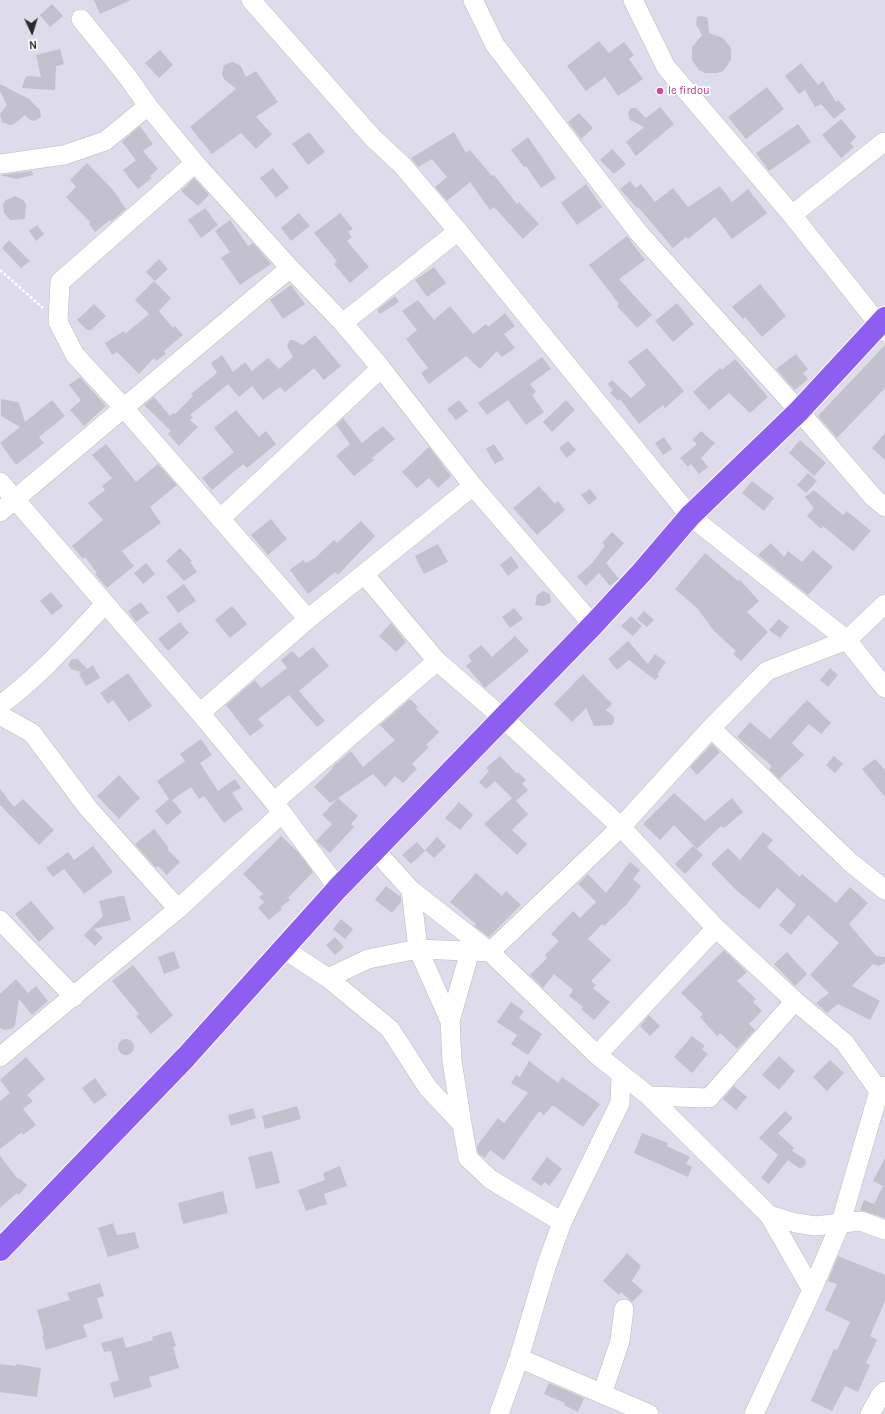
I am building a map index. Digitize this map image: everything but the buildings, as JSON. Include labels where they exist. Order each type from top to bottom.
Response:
[{"type":"main road","points":[[0,1250],[186,1057],[374,850],[593,625],[642,572],[690,516],[799,411],[883,325]]},
{"type":"street","points":[[251,0],[373,138],[402,165],[458,231],[690,516],[847,640],[885,688]]},
{"type":"street","points":[[473,0],[495,45],[638,232],[799,411],[874,498],[885,507]]},
{"type":"street","points":[[633,0],[666,67],[883,325]]},
{"type":"street","points":[[81,19],[127,76],[148,106],[195,163],[290,268],[343,323],[381,368],[473,486],[593,625]]},
{"type":"street","points":[[0,164],[64,155],[105,141],[148,106]]},
{"type":"street","points":[[792,215],[884,142]]},
{"type":"street","points":[[195,163],[60,282],[58,322],[75,356],[123,407],[308,619]]},
{"type":"street","points":[[343,323],[458,231]]},
{"type":"street","points":[[0,512],[290,268]]},
{"type":"street","points":[[220,518],[381,368]]},
{"type":"street","points":[[0,482],[200,713],[278,807],[338,888]]},
{"type":"street","points":[[200,713],[308,619],[473,486]]},
{"type":"street","points":[[364,574],[437,661],[503,718],[621,827],[716,928],[795,1001],[845,1043],[882,1089],[841,1222],[812,1290],[754,1414]]},
{"type":"street","points":[[0,705],[12,696],[55,656],[105,604]]},
{"type":"street","points":[[328,978],[368,959],[418,949],[490,952],[621,827],[710,728],[767,671],[847,640],[885,604]]},
{"type":"street","points":[[0,1057],[74,997],[178,908],[278,807],[437,661]]},
{"type":"street","points":[[0,714],[32,733],[88,808],[178,908]]},
{"type":"street","points":[[710,728],[850,862],[885,890]]},
{"type":"street","points":[[374,850],[411,890],[490,952],[597,1055],[621,1076],[649,1096],[769,1215],[812,1290]]},
{"type":"street","points":[[411,890],[418,949],[450,1021]]},
{"type":"street","points":[[0,920],[74,997]]},
{"type":"street","points":[[597,1055],[716,928]]},
{"type":"street","points":[[284,949],[328,978],[390,1029],[428,1088],[462,1124]]},
{"type":"street","points":[[470,951],[450,1021],[452,1061],[468,1158],[490,1179],[562,1222]]},
{"type":"street","points":[[649,1096],[709,1098],[795,1001]]},
{"type":"street","points":[[499,1414],[519,1358],[546,1267],[562,1222],[620,1103],[621,1076]]},
{"type":"street","points":[[769,1215],[796,1223],[815,1226],[861,1221],[885,1230]]},
{"type":"street","points":[[602,1394],[620,1341],[624,1309]]},
{"type":"street","points":[[519,1358],[649,1414]]},
{"type":"street","points":[[870,1414],[880,1396],[885,1392]]},
{"type":"path","points":[[0,270],[58,322]]},
{"type":"place","name":"le firdou","points":[[660,91]]}]
